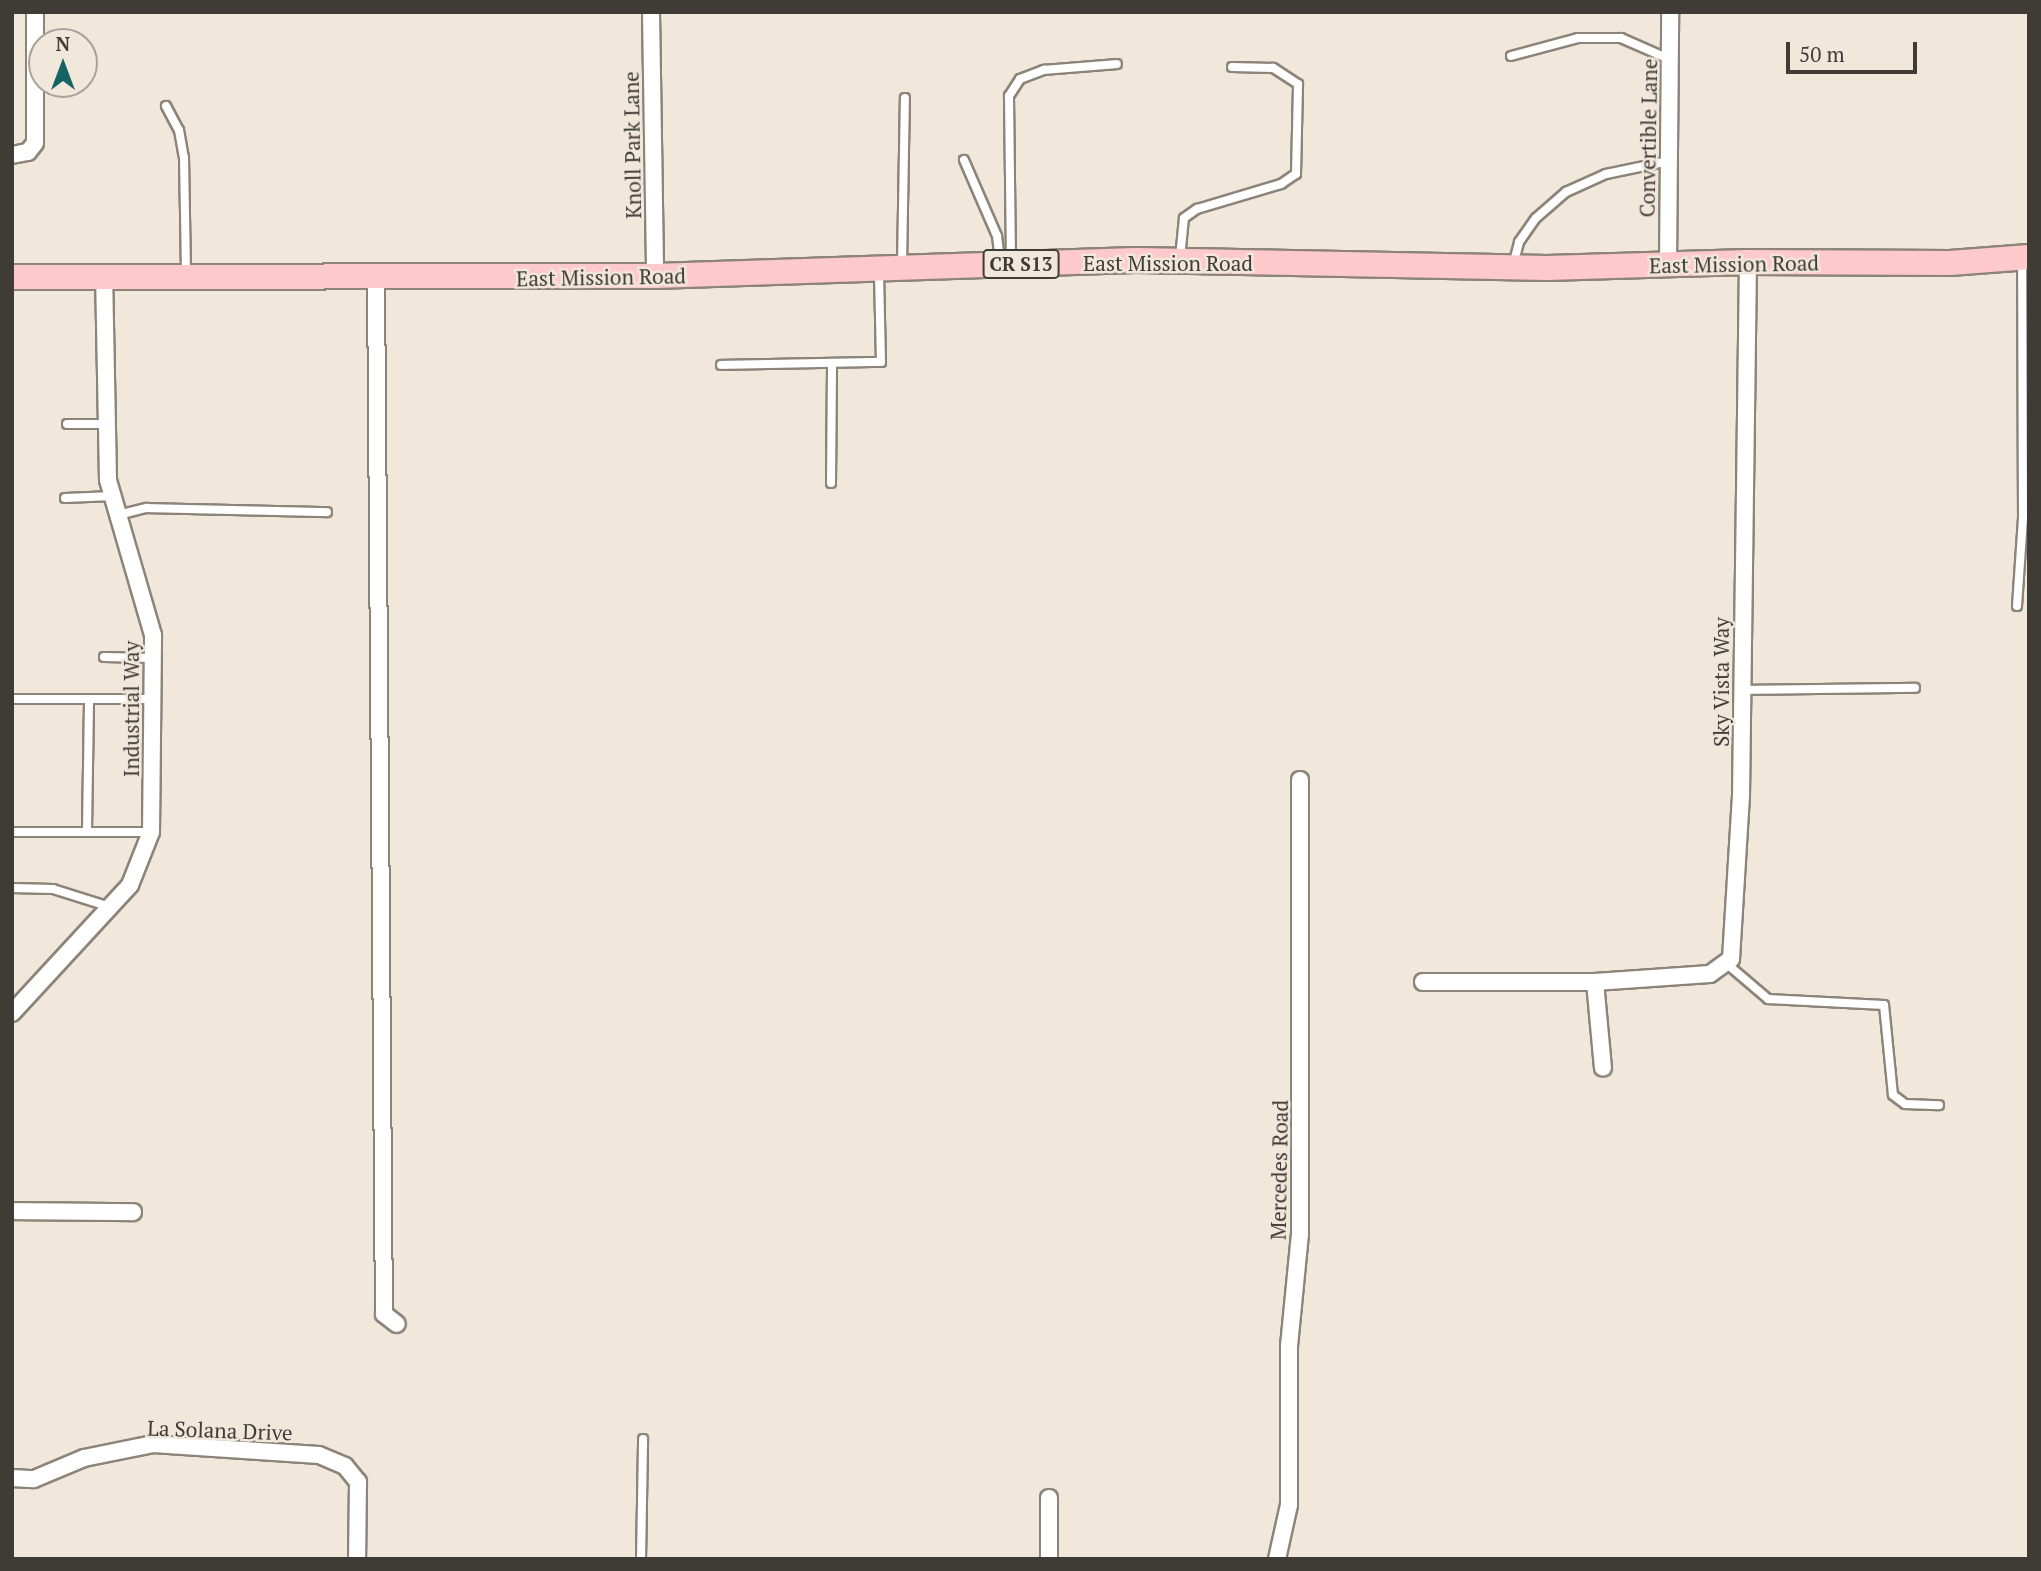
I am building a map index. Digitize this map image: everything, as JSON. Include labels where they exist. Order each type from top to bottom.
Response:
[{"type":"main road","name":"East Mission Road","points":[[12,277],[376,280],[655,276],[1180,260],[1512,268],[1748,262],[1950,263],[2025,257]]},
{"type":"street","points":[[12,155],[28,152],[36,143],[36,12]]},
{"type":"street","name":"Knoll Park Lane","points":[[651,12],[655,276]]},
{"type":"street","name":"Convertible Lane","points":[[1668,265],[1670,12]]},
{"type":"street","name":"Sky Vista Way","points":[[1727,964],[1736,927],[1748,262]]},
{"type":"street","name":"Industrial Way","points":[[12,1013],[130,885],[151,831],[153,635],[108,480],[104,278]]},
{"type":"street","points":[[376,280],[384,1314],[397,1324]]},
{"type":"street","name":"Mercedes Road","points":[[1277,1559],[1289,1505],[1289,1346],[1300,1234],[1300,780]]},
{"type":"street","points":[[1423,982],[1595,982],[1710,974],[1727,964]]},
{"type":"street","points":[[1595,982],[1603,1068]]},
{"type":"street","points":[[12,1211],[133,1212]]},
{"type":"street","name":"La Solana Drive","points":[[12,1478],[34,1479],[84,1458],[153,1444],[319,1455],[345,1466],[358,1482],[358,1559]]},
{"type":"street","points":[[1049,1499],[1049,1559]]},
{"type":"lane","points":[[1511,56],[1578,38],[1621,38],[1670,59]]},
{"type":"lane","points":[[1006,264],[1009,96],[1020,79],[1044,70],[1116,64]]},
{"type":"lane","points":[[1180,260],[1184,219],[1196,209],[1281,184],[1296,174],[1298,83],[1273,68],[1232,67]]},
{"type":"lane","points":[[721,365],[881,362],[905,97]]},
{"type":"lane","points":[[166,106],[179,130],[184,157],[187,279]]},
{"type":"lane","points":[[964,160],[997,236],[1006,264]]},
{"type":"lane","points":[[1512,268],[1519,242],[1536,218],[1566,192],[1606,174],[1668,161]]},
{"type":"lane","points":[[2017,606],[2023,519],[2025,257]]},
{"type":"lane","points":[[831,483],[832,363]]},
{"type":"lane","points":[[66,424],[107,424]]},
{"type":"lane","points":[[65,498],[113,496]]},
{"type":"lane","points":[[118,515],[148,508],[327,512]]},
{"type":"lane","points":[[104,657],[153,658]]},
{"type":"lane","points":[[1742,690],[1915,688]]},
{"type":"lane","points":[[12,699],[152,699]]},
{"type":"lane","points":[[87,830],[89,699]]},
{"type":"lane","points":[[12,832],[151,831]]},
{"type":"lane","points":[[12,888],[53,889],[110,907]]},
{"type":"lane","points":[[1727,964],[1768,999],[1884,1005],[1893,1095],[1905,1104],[1939,1105]]},
{"type":"lane","points":[[641,1559],[643,1439]]}]
